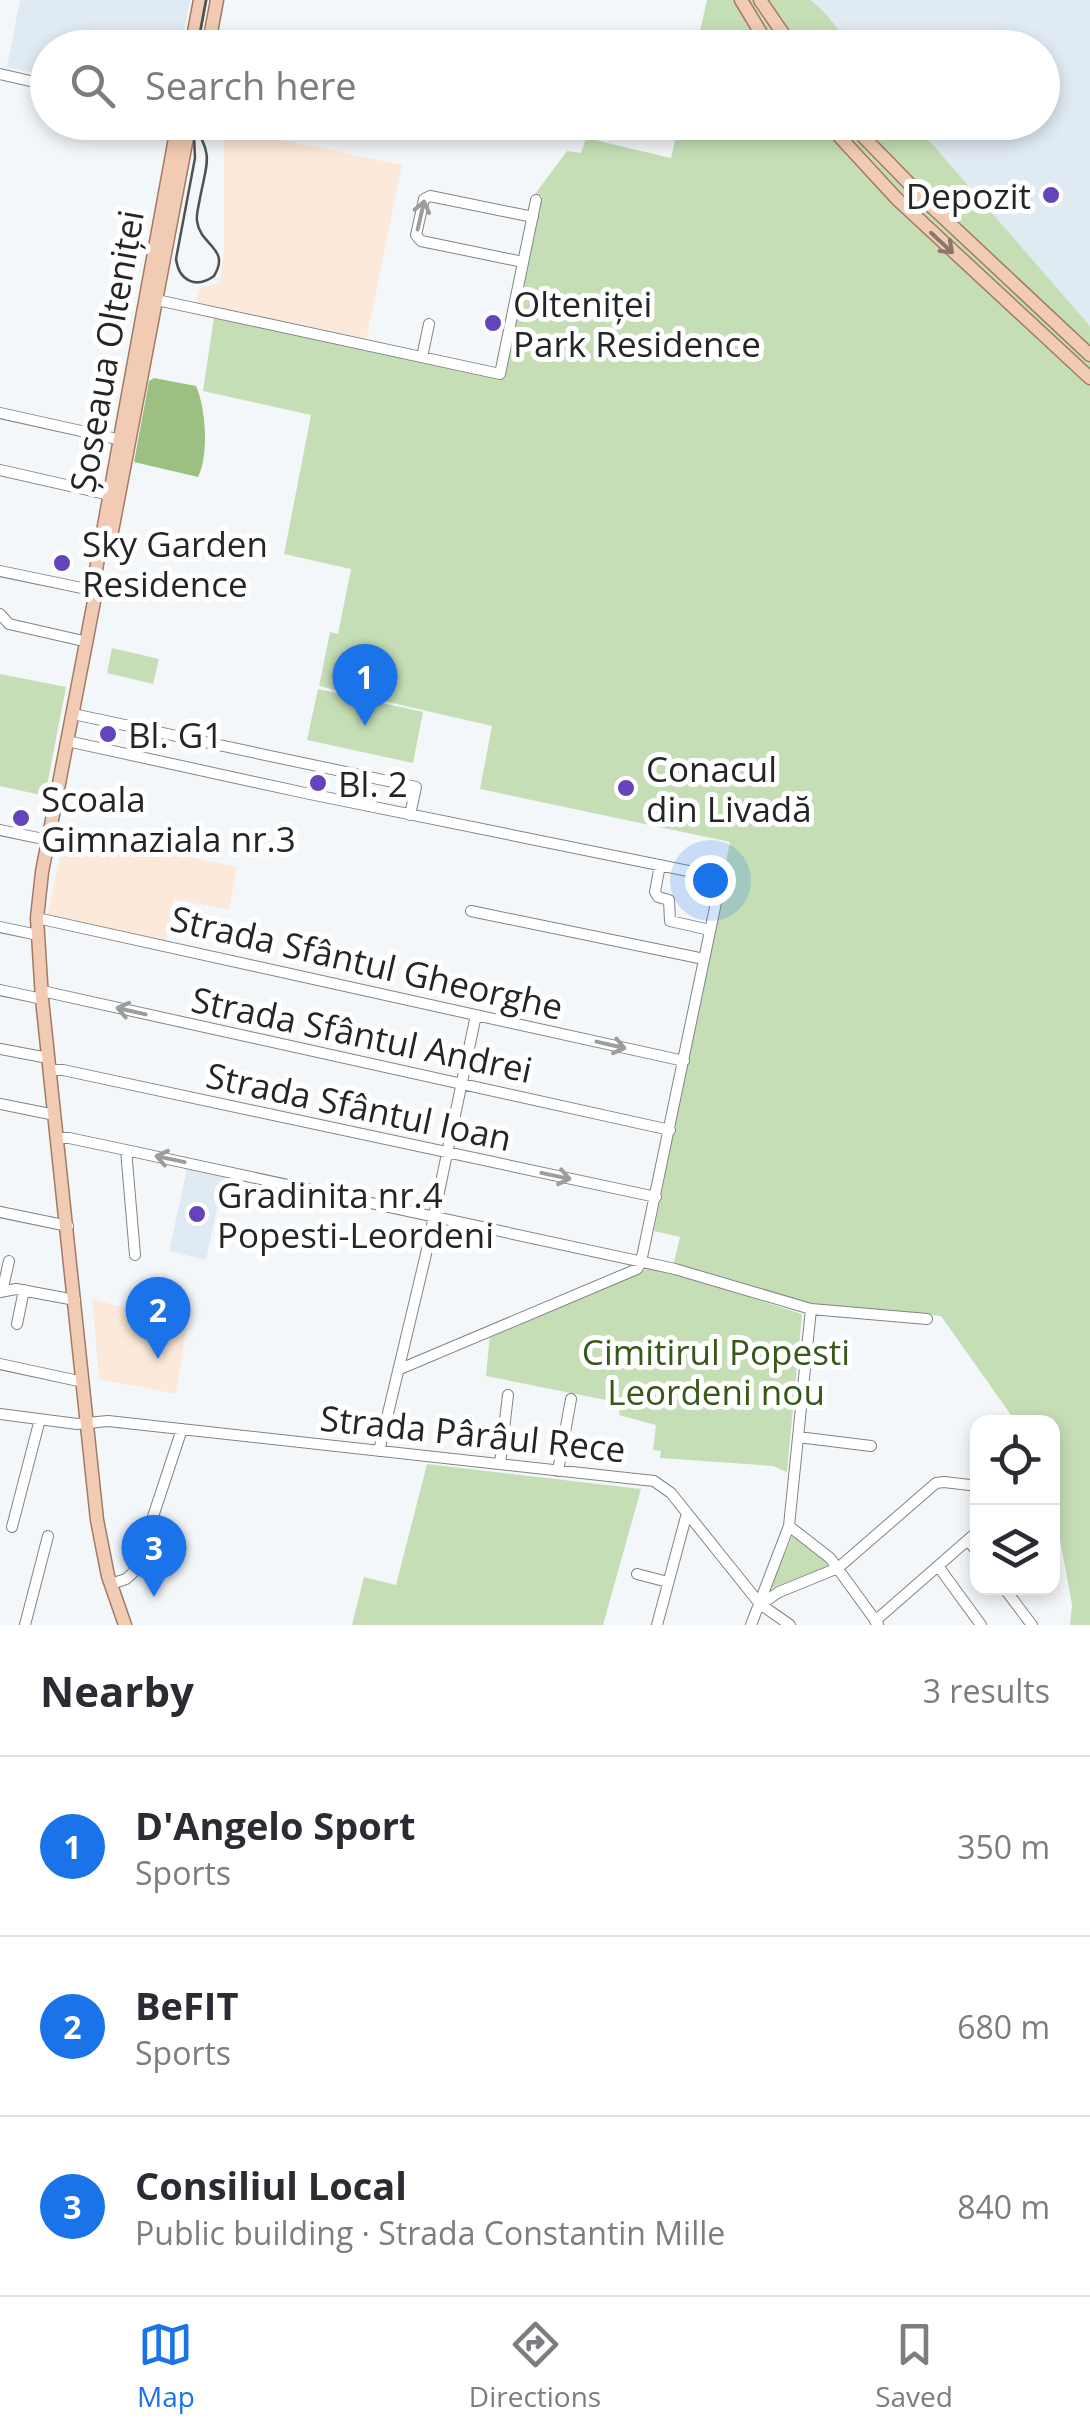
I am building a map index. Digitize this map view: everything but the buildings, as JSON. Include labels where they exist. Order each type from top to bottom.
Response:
[{"type":"main road","points":[[194,30],[200,0]]},
{"type":"main road","points":[[211,30],[217,0]]},
{"type":"main road","points":[[741,0],[759,30]]},
{"type":"main road","points":[[760,0],[780,30]]},
{"type":"main road","points":[[767,30],[776,24]]},
{"type":"main road","name":"Șoseaua Olteniței","points":[[125,1625],[99,1531],[37,918],[40,881],[72,714],[96,592],[103,577],[175,140]]},
{"type":"main road","name":"Șoseaua Olteniței","points":[[96,592],[95,576],[110,495],[157,300],[187,140]]},
{"type":"main road","points":[[843,140],[897,199],[1090,378]]},
{"type":"main road","points":[[867,140],[930,205],[1090,355]]},
{"type":"main road","points":[[1042,334],[1054,321]]},
{"type":"street","points":[[0,74],[30,80]]},
{"type":"street","points":[[532,217],[430,196],[424,199],[416,234],[421,241],[524,262],[536,200]]},
{"type":"street","name":"Șoseaua Olteniței","points":[[157,300],[500,374],[524,262]]},
{"type":"street","points":[[422,357],[429,324]]},
{"type":"street","points":[[0,413],[125,441]]},
{"type":"street","points":[[0,470],[110,495]]},
{"type":"street","points":[[0,571],[96,592]]},
{"type":"street","points":[[0,614],[5,626],[78,640]]},
{"type":"street","points":[[72,714],[416,787],[410,815]]},
{"type":"street","points":[[67,741],[716,879],[719,888],[641,1262],[630,1272],[400,1369]]},
{"type":"street","points":[[0,830],[48,840]]},
{"type":"street","points":[[660,865],[656,892],[658,897],[669,900],[670,921],[710,930]]},
{"type":"street","points":[[470,910],[704,959]]},
{"type":"street","name":"Strada Sfântul Gheorghe","points":[[37,918],[684,1061]]},
{"type":"street","points":[[0,927],[38,935]]},
{"type":"street","name":"Strada Sfântul Andrei","points":[[0,990],[42,995],[670,1130]]},
{"type":"street","points":[[378,1451],[400,1369],[476,1014]]},
{"type":"street","points":[[0,1048],[49,1064]]},
{"type":"street","name":"Strada Sfântul Ioan","points":[[49,1064],[656,1197]]},
{"type":"street","points":[[0,1104],[55,1115]]},
{"type":"street","points":[[58,1138],[674,1269],[811,1309],[927,1319]]},
{"type":"street","points":[[126,1150],[136,1256]]},
{"type":"street","points":[[0,1212],[68,1226]]},
{"type":"street","points":[[9,1261],[2,1291],[24,1290],[75,1300]]},
{"type":"street","points":[[17,1324],[24,1290]]},
{"type":"street","points":[[751,1625],[788,1526],[811,1309]]},
{"type":"street","points":[[0,1364],[83,1382]]},
{"type":"street","points":[[500,1464],[508,1395]]},
{"type":"street","points":[[558,1471],[571,1399]]},
{"type":"street","name":"Strada Pârâul Rece","points":[[0,1414],[71,1424],[108,1421],[654,1481],[668,1489],[760,1604],[790,1625]]},
{"type":"street","points":[[12,1527],[40,1419]]},
{"type":"street","points":[[111,1584],[126,1579],[134,1571],[182,1429]]},
{"type":"street","points":[[798,1437],[870,1446]]},
{"type":"street","points":[[760,1604],[778,1592],[838,1568],[936,1483],[970,1485]]},
{"type":"street","points":[[657,1625],[687,1513]]},
{"type":"street","points":[[788,1526],[826,1554],[877,1623],[968,1540],[970,1543]]},
{"type":"street","points":[[24,1625],[48,1536]]},
{"type":"street","points":[[938,1566],[981,1625]]},
{"type":"street","points":[[636,1574],[668,1582]]},
{"type":"street","points":[[1009,1595],[1032,1625]]},
{"type":"shaded area","points":[[20,0],[190,0],[184,30],[30,30],[30,72],[7,67]]},
{"type":"shaded area","points":[[811,0],[1090,0],[1090,326],[929,140],[1060,140],[1060,30],[839,30]]},
{"type":"shaded area","points":[[224,140],[282,140],[402,165],[364,350],[194,314],[199,289],[220,282],[224,251]]},
{"type":"shaded area","points":[[66,830],[237,867],[229,910],[174,899],[165,944],[47,916]]},
{"type":"shaded area","name":"Gradinita nr.4 Popesti-Leordeni","points":[[187,1169],[224,1177],[206,1260],[169,1251]]},
{"type":"shaded area","points":[[92,1299],[187,1324],[176,1394],[99,1379]]},
{"type":"green space","points":[[707,0],[811,0],[839,30],[700,30]]},
{"type":"green space","points":[[585,140],[671,158],[675,140],[929,140],[1090,326],[1090,1625],[1070,1625],[1072,1605],[1060,1539],[1060,1415],[1011,1415],[941,1316],[807,1304],[673,1266],[680,1237],[654,1231],[730,842],[480,789],[492,726],[319,686],[330,632],[338,634],[351,569],[284,554],[311,415],[203,391],[214,317],[505,378],[542,196],[535,194],[567,151],[581,153]]},
{"type":"green space","points":[[154,378],[196,386],[205,432],[198,477],[134,462],[149,381]]},
{"type":"green space","points":[[112,648],[159,659],[153,684],[107,673]]},
{"type":"green space","points":[[0,674],[66,687],[45,796],[0,786]]},
{"type":"green space","points":[[318,689],[423,712],[413,763],[307,740]]},
{"type":"green space","name":"Cimitirul Popesti Leordeni nou","points":[[649,1268],[802,1314],[787,1472],[773,1466],[660,1458],[661,1451],[653,1450],[656,1425],[619,1415],[621,1403],[486,1376],[490,1335]]},
{"type":"green space","points":[[427,1464],[641,1489],[603,1625],[352,1625],[364,1577],[396,1585]]},
{"type":"green space","points":[[793,1535],[829,1566],[770,1589]]},
{"type":"tram line","points":[[200,30],[206,0]]},
{"type":"tram line","points":[[194,140],[195,158],[176,259],[189,281],[201,282],[214,276],[219,259],[197,221],[207,159],[202,140]]},
{"type":"place","name":"Depozit","points":[[1051,195]]},
{"type":"place","name":"Olteniței Park Residence","points":[[493,323]]},
{"type":"place","name":"Sky Garden Residence","points":[[62,563]]},
{"type":"place","name":"D'Angelo Sport","points":[[365,726]]},
{"type":"place","name":"Bl. G1","points":[[108,734]]},
{"type":"place","name":"Bl. 2","points":[[318,783]]},
{"type":"place","name":"Conacul din Livadă","points":[[626,788]]},
{"type":"place","name":"Scoala Gimnaziala nr.3","points":[[21,818]]},
{"type":"place","name":"Gradinita nr.4 Popesti-Leordeni","points":[[197,1214]]},
{"type":"place","name":"BeFIT","points":[[158,1359]]},
{"type":"place","name":"Consiliul Local","points":[[154,1597]]}]
